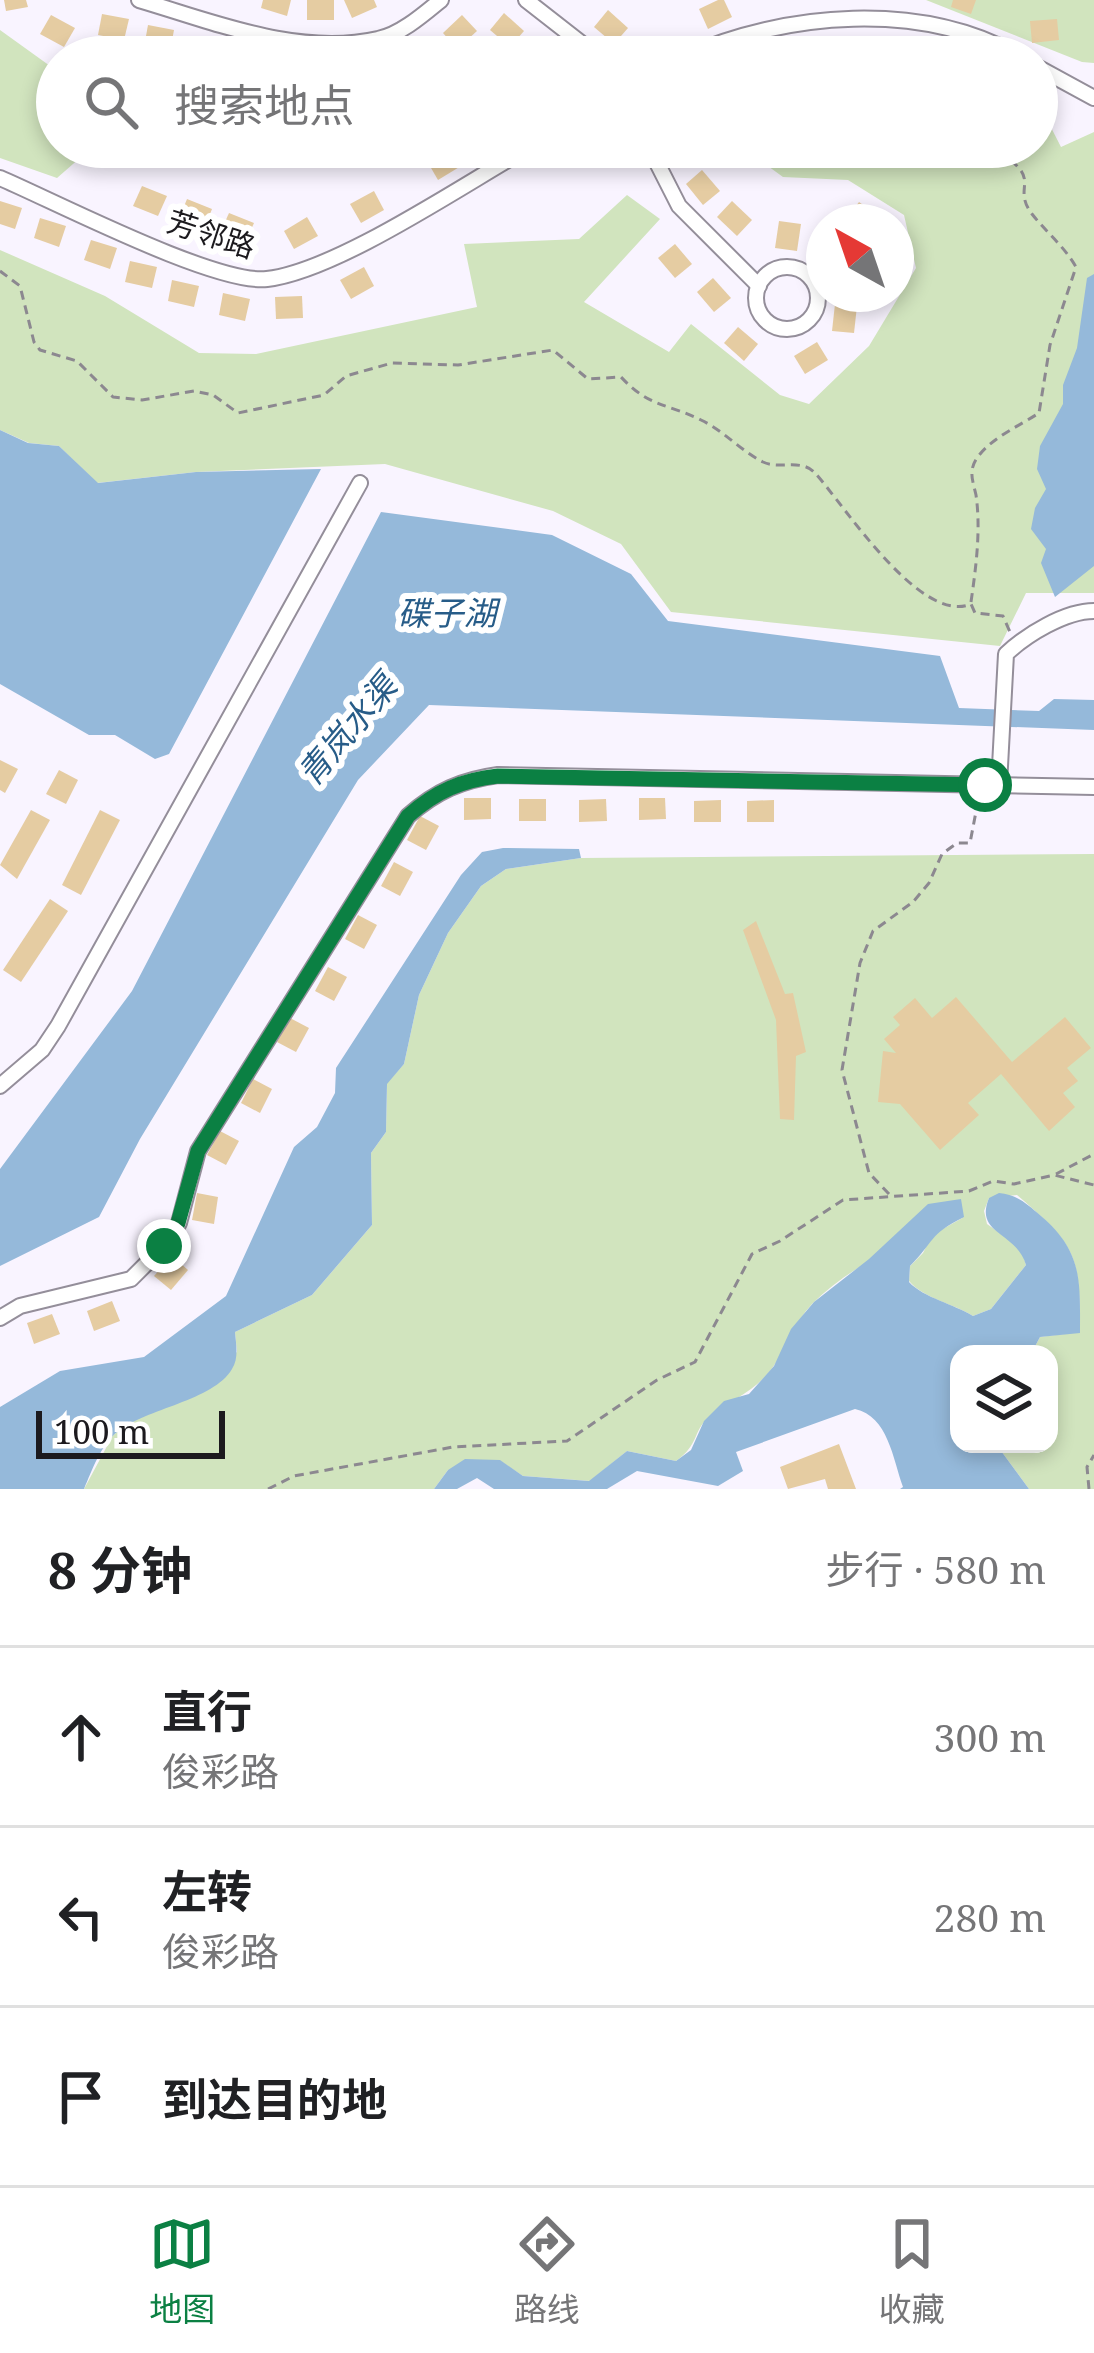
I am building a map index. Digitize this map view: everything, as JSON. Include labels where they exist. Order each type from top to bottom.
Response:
[{"type":"street","points":[[139,0],[263,36]]},
{"type":"street","points":[[386,36],[441,0]]},
{"type":"street","points":[[526,0],[572,36]]},
{"type":"street","points":[[747,36],[866,17],[938,25],[972,36]]},
{"type":"street","points":[[1058,78],[1094,98]]},
{"type":"street","name":"芳邻路","points":[[0,178],[202,266],[263,280],[315,267],[492,168]]},
{"type":"street","points":[[660,168],[679,206],[759,286],[763,318],[779,328],[803,324],[818,304],[810,278],[793,268],[775,269],[759,286]]},
{"type":"street","points":[[0,1086],[42,1050],[58,1026],[360,482]]},
{"type":"street","points":[[992,785],[1006,654],[1020,640],[1082,611],[1094,611]]},
{"type":"street","points":[[0,1318],[20,1306],[131,1279],[164,1246],[178,1223],[198,1151],[408,816],[428,798],[466,780],[498,776],[1094,787]]},
{"type":"path","points":[[1006,654],[1010,629],[1003,616],[975,613],[970,604],[978,553],[971,478],[974,462],[989,444],[1040,413],[1050,344],[1076,267],[1027,209],[1026,176],[1021,168]]},
{"type":"path","points":[[0,271],[20,286],[40,350],[77,361],[113,397],[142,400],[194,392],[213,395],[238,413],[324,395],[346,376],[392,363],[458,365],[554,350],[589,379],[621,377],[642,398],[703,421],[767,464],[813,470],[834,502],[860,524],[907,583],[942,604],[962,608],[970,604]]},
{"type":"path","points":[[891,1195],[869,1173],[842,1070],[860,963],[873,931],[914,902],[942,854],[957,843],[970,843],[976,804],[992,785]]},
{"type":"path","points":[[268,1489],[294,1476],[453,1448],[567,1441],[657,1380],[695,1362],[752,1254],[843,1200],[969,1191],[993,1181],[1015,1184],[1054,1175],[1094,1154]]},
{"type":"path","points":[[1054,1175],[1094,1185]]},
{"type":"path","points":[[1089,1489],[1087,1467],[1094,1455]]},
{"type":"green space","points":[[926,0],[1094,0],[1094,63],[1058,52],[1058,36],[1017,36]]},
{"type":"green space","points":[[0,30],[36,56],[36,168],[68,168],[57,178],[0,158]]},
{"type":"green space","points":[[1094,132],[1094,593],[1026,593],[1000,646],[671,612],[621,544],[553,511],[385,464],[196,472],[97,483],[59,446],[29,443],[0,430],[0,250],[105,296],[199,353],[256,354],[477,307],[464,244],[579,239],[627,195],[660,219],[584,302],[669,352],[691,324],[780,395],[809,404],[869,346],[889,312],[914,312],[914,204],[886,204],[848,180],[783,177],[771,168],[1058,168],[1058,141],[1061,147]]},
{"type":"green space","points":[[1094,854],[1094,1489],[1029,1489],[1003,1453],[1058,1453],[1058,1345],[1036,1345],[1040,1337],[1080,1332],[1071,1253],[1052,1227],[1017,1195],[989,1198],[984,1211],[987,1224],[1021,1248],[1026,1265],[991,1309],[973,1316],[909,1281],[910,1266],[932,1235],[964,1217],[904,1244],[846,1276],[812,1304],[766,1376],[708,1418],[676,1461],[627,1451],[590,1481],[523,1476],[499,1460],[448,1470],[434,1489],[84,1489],[113,1435],[237,1352],[235,1332],[312,1295],[372,1225],[371,1153],[386,1132],[387,1083],[404,1064],[419,995],[448,933],[481,886],[506,869],[581,858]]},
{"type":"water","points":[[1094,274],[1094,566],[1055,597],[1041,563],[1046,549],[1031,529],[1035,508],[1046,489],[1037,469],[1040,446],[1063,404],[1087,278]]},
{"type":"water","points":[[0,430],[28,443],[59,446],[98,483],[196,472],[321,469],[169,754],[155,759],[115,735],[89,735],[0,684]]},
{"type":"water","name":"碟子湖","points":[[381,512],[552,535],[631,574],[668,621],[940,656],[959,708],[1039,711],[1054,699],[1094,700],[1094,730],[429,705],[358,780],[140,1139],[99,1217],[0,1266],[0,1169],[132,991]]},
{"type":"water","points":[[579,849],[581,858],[506,869],[481,886],[448,933],[419,995],[404,1064],[387,1084],[386,1132],[371,1153],[372,1225],[312,1295],[235,1332],[236,1360],[223,1380],[111,1437],[84,1489],[0,1489],[0,1407],[60,1371],[144,1357],[226,1296],[294,1147],[317,1127],[335,1093],[336,1068],[461,875],[482,852]]},
{"type":"water","points":[[999,1193],[1012,1196],[1055,1229],[1072,1255],[1079,1283],[1080,1333],[1040,1337],[1036,1345],[950,1345],[950,1453],[1003,1453],[1029,1489],[900,1489],[882,1429],[855,1409],[736,1452],[743,1471],[718,1486],[637,1471],[607,1489],[494,1489],[477,1478],[457,1489],[434,1489],[448,1470],[465,1459],[500,1460],[523,1476],[589,1481],[627,1451],[676,1461],[691,1450],[704,1421],[724,1401],[749,1394],[774,1366],[791,1329],[814,1302],[928,1204],[961,1199],[964,1217],[944,1229],[910,1266],[909,1282],[973,1316],[991,1309],[1026,1265],[1014,1245],[987,1219],[989,1198]]},
{"type":"building","points":[[4,0],[26,0],[28,7],[6,11]]},
{"type":"building","points":[[263,0],[291,0],[287,16],[261,8]]},
{"type":"building","points":[[307,0],[334,0],[334,20],[307,20]]},
{"type":"building","points":[[344,0],[374,0],[377,7],[352,18]]},
{"type":"building","points":[[724,0],[732,17],[708,29],[699,9]]},
{"type":"building","points":[[953,0],[976,0],[971,14],[951,7]]},
{"type":"building","points":[[608,10],[628,28],[621,36],[605,36],[594,27]]},
{"type":"building","points":[[504,13],[524,31],[520,36],[497,36],[490,30]]},
{"type":"building","points":[[102,14],[129,19],[125,36],[98,35]]},
{"type":"building","points":[[51,15],[75,28],[70,36],[40,34]]},
{"type":"building","points":[[462,15],[477,31],[471,36],[443,33]]},
{"type":"building","points":[[1057,19],[1059,40],[1058,36],[1031,36],[1030,21]]},
{"type":"building","points":[[148,25],[174,30],[173,36],[146,36]]},
{"type":"building","points":[[431,168],[458,168],[438,180]]},
{"type":"building","points":[[702,170],[720,191],[703,205],[686,184]]},
{"type":"building","points":[[142,186],[167,196],[158,216],[133,206]]},
{"type":"building","points":[[374,191],[384,210],[361,223],[350,204]]},
{"type":"building","points":[[187,199],[212,209],[204,229],[179,219]]},
{"type":"building","points":[[0,201],[22,208],[15,229],[0,224]]},
{"type":"building","points":[[732,201],[752,220],[737,236],[717,217]]},
{"type":"building","points":[[229,213],[254,223],[245,243],[220,233]]},
{"type":"building","points":[[307,217],[318,236],[294,249],[284,231]]},
{"type":"building","points":[[40,218],[66,226],[59,247],[34,238]]},
{"type":"building","points":[[779,221],[801,224],[797,251],[775,248]]},
{"type":"building","points":[[91,240],[117,248],[110,269],[84,260]]},
{"type":"building","points":[[675,244],[692,264],[675,278],[658,258]]},
{"type":"building","points":[[130,261],[157,267],[152,288],[125,282]]},
{"type":"building","points":[[364,267],[374,286],[351,299],[340,280]]},
{"type":"building","points":[[713,278],[731,298],[714,312],[697,292]]},
{"type":"building","points":[[172,280],[199,286],[194,307],[168,301]]},
{"type":"building","points":[[223,293],[250,299],[245,321],[219,315]]},
{"type":"building","points":[[302,296],[303,318],[276,319],[275,297]]},
{"type":"building","points":[[834,312],[856,312],[854,333],[832,331]]},
{"type":"building","points":[[738,327],[758,344],[744,361],[724,343]]},
{"type":"building","points":[[817,342],[828,360],[805,374],[794,356]]},
{"type":"building","points":[[0,760],[18,769],[5,793],[0,790]]},
{"type":"building","points":[[59,770],[78,780],[66,804],[46,794]]},
{"type":"building","points":[[464,798],[491,798],[491,819],[464,820]]},
{"type":"building","points":[[639,798],[665,798],[666,819],[639,820]]},
{"type":"building","points":[[519,799],[546,799],[546,821],[519,821]]},
{"type":"building","points":[[606,799],[607,821],[579,822],[579,800]]},
{"type":"building","points":[[721,800],[721,822],[694,822],[694,801]]},
{"type":"building","points":[[774,800],[774,822],[747,822],[747,801]]},
{"type":"building","points":[[31,810],[50,820],[17,879],[0,865]]},
{"type":"building","points":[[100,810],[120,820],[81,895],[62,885]]},
{"type":"building","points":[[420,816],[439,826],[426,850],[407,840]]},
{"type":"building","points":[[394,862],[413,872],[400,896],[381,886]]},
{"type":"building","points":[[50,899],[68,911],[21,982],[3,970]]},
{"type":"building","points":[[358,915],[377,925],[364,949],[345,939]]},
{"type":"building","points":[[756,921],[785,994],[793,993],[806,1052],[796,1056],[794,1120],[780,1119],[776,1020],[743,930]]},
{"type":"building","points":[[328,967],[347,977],[334,1001],[315,991]]},
{"type":"building","points":[[956,997],[1012,1062],[1065,1017],[1091,1048],[1067,1068],[1078,1081],[1063,1093],[1075,1107],[1049,1131],[1001,1074],[968,1103],[979,1115],[940,1150],[900,1104],[878,1102],[883,1051],[896,1053],[884,1039],[900,1025],[893,1017],[915,998],[932,1018]]},
{"type":"building","points":[[290,1018],[309,1028],[296,1052],[277,1042]]},
{"type":"building","points":[[253,1079],[272,1089],[260,1113],[241,1103]]},
{"type":"building","points":[[220,1131],[239,1141],[226,1165],[207,1155]]},
{"type":"building","points":[[197,1193],[218,1197],[214,1224],[192,1220]]},
{"type":"building","points":[[172,1256],[188,1270],[171,1290],[154,1276]]},
{"type":"building","points":[[112,1301],[120,1321],[94,1331],[87,1311]]},
{"type":"building","points":[[52,1314],[60,1334],[34,1344],[27,1323]]},
{"type":"building","points":[[839,1444],[856,1489],[828,1489],[825,1479],[788,1489],[780,1467]]},
{"type":"route","points":[[164,1246],[178,1223],[198,1151],[408,816],[428,798],[466,780],[498,776],[985,785]]},
{"type":"water label","name":"青岚水渠","points":[[347,730]]}]
